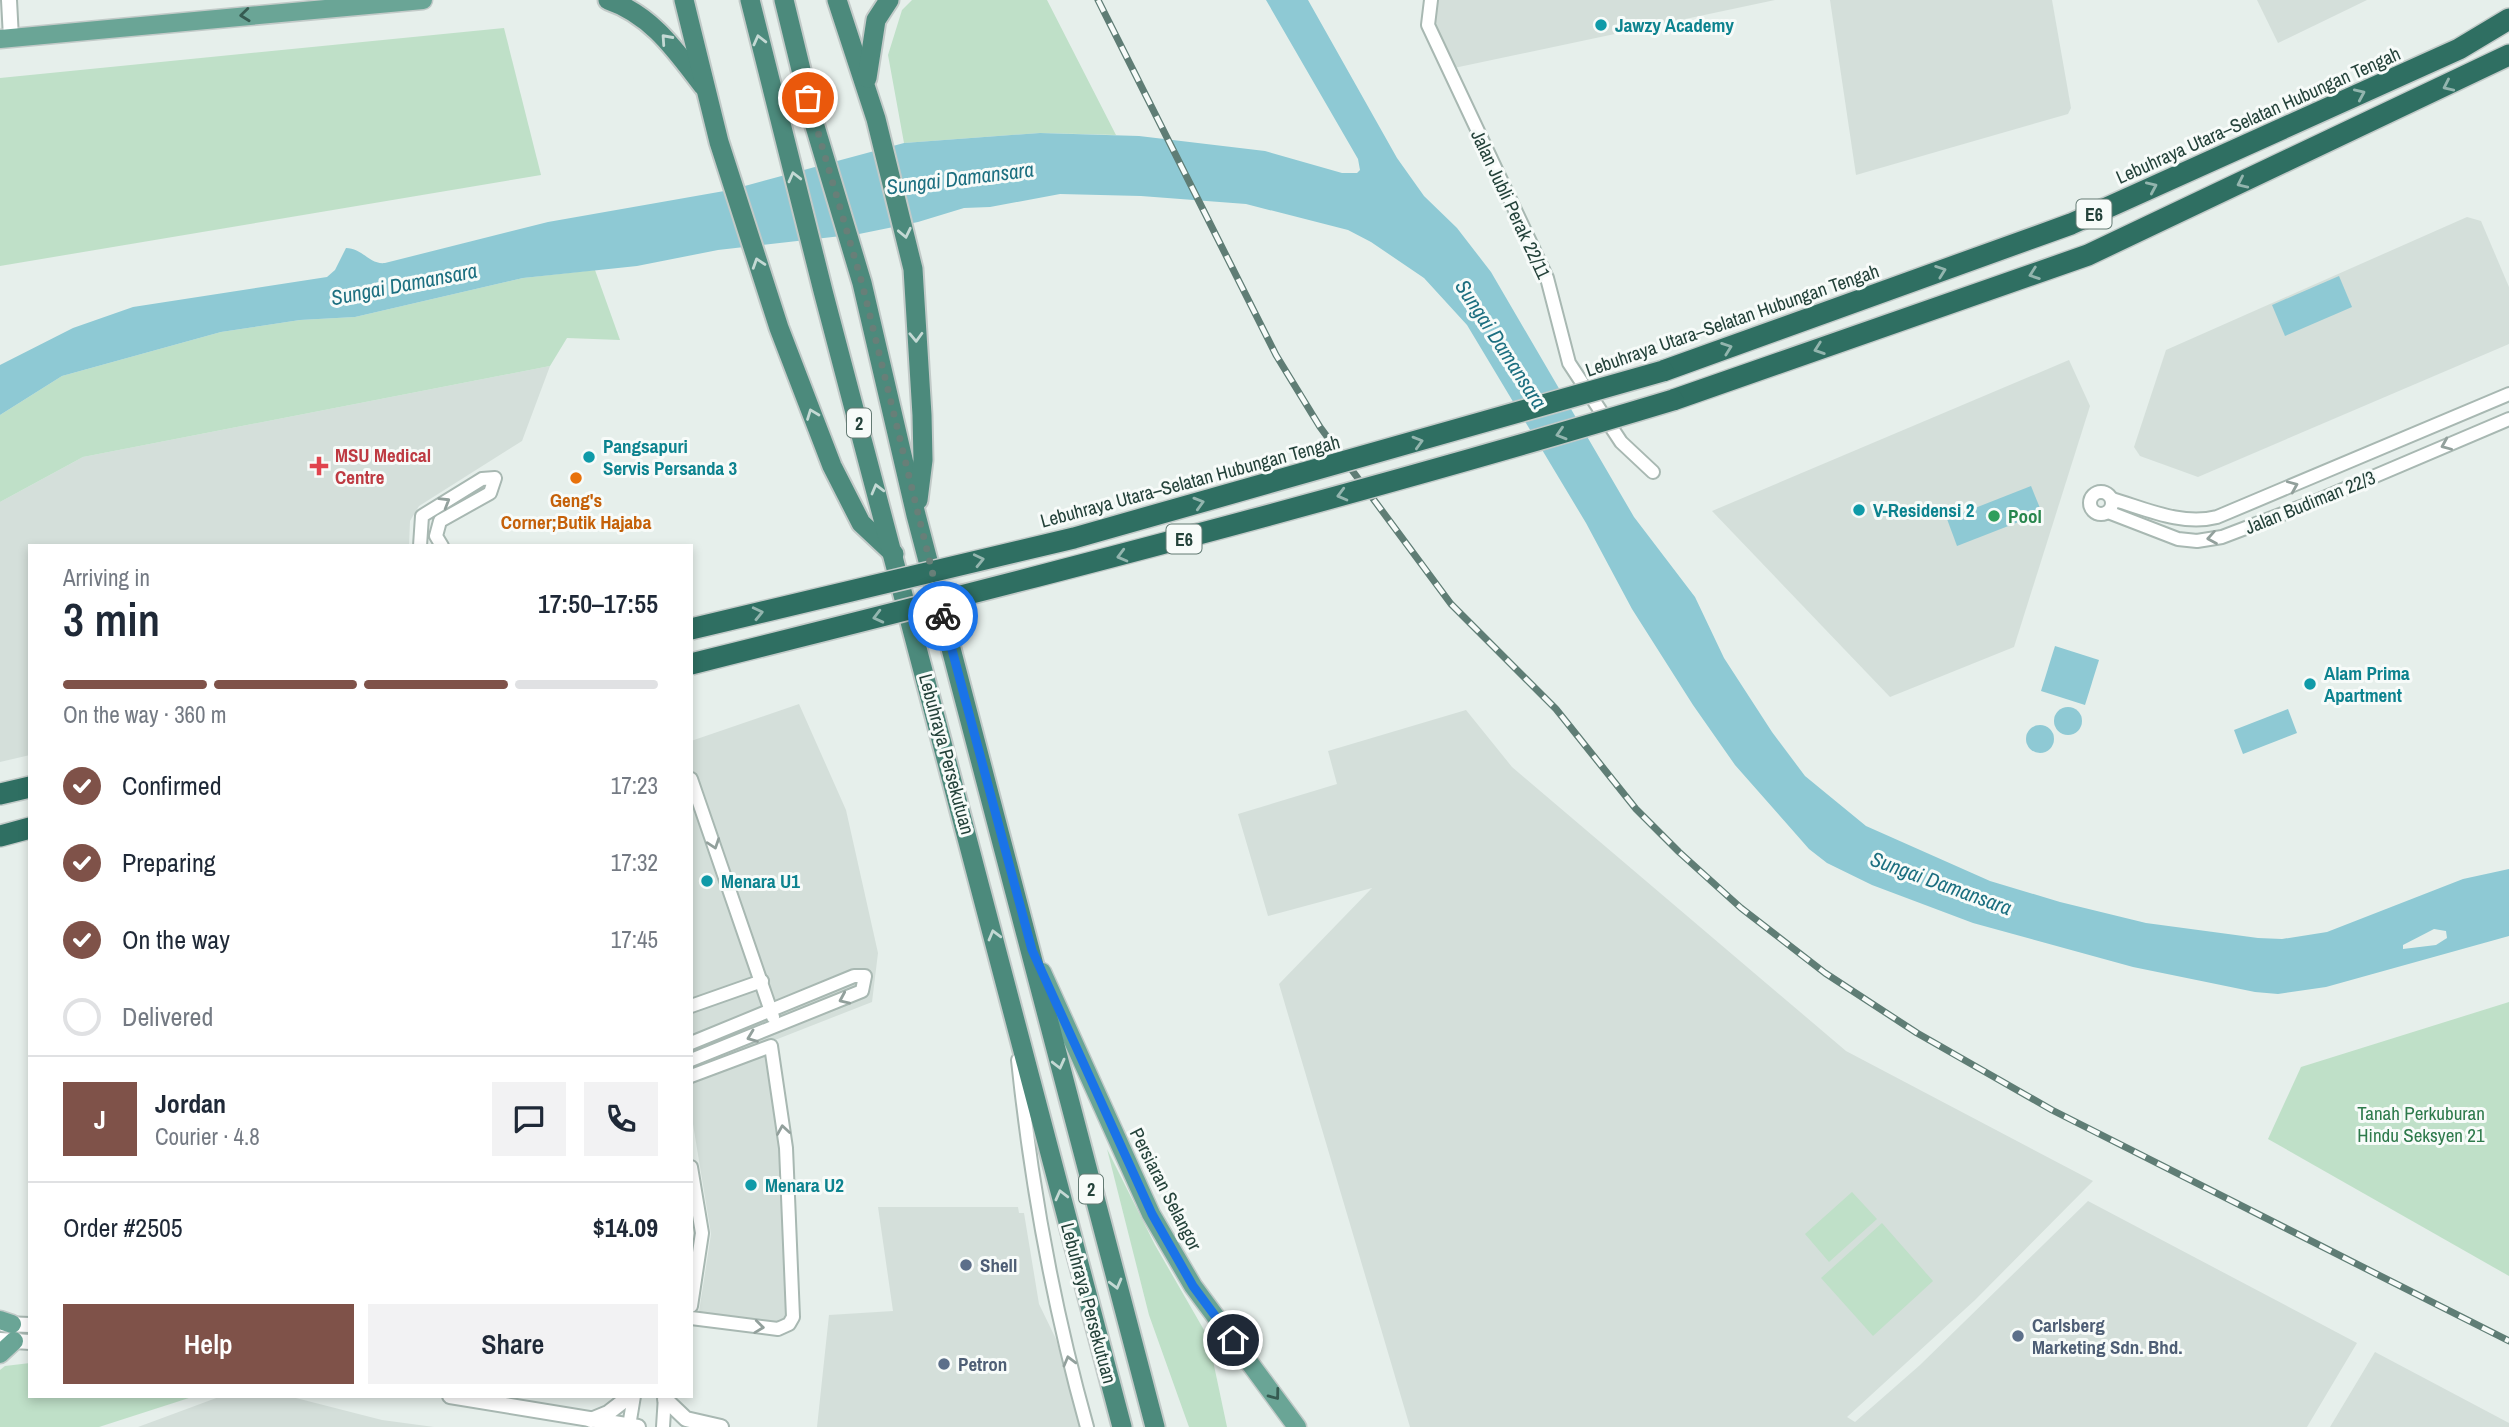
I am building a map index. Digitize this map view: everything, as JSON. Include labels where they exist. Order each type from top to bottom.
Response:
[{"type":"highway","points":[[608,0],[626,6],[656,28],[708,93]]},
{"type":"highway","points":[[684,0],[719,142],[779,328],[832,467],[861,523],[895,555]]},
{"type":"highway","name":"Lebuhraya Persekutuan","points":[[750,0],[823,291],[895,555],[1122,1427]]},
{"type":"highway","name":"Lebuhraya Persekutuan","points":[[784,0],[814,123],[862,283],[916,515],[1155,1427]]},
{"type":"highway","points":[[837,0],[876,119],[913,269],[923,460],[916,515]]},
{"type":"highway","points":[[866,86],[876,20],[889,0]]},
{"type":"highway","name":"Lebuhraya Utara–Selatan Hubungan Tengah","points":[[693,629],[1074,538],[1663,371],[2071,224],[2459,49],[2509,19]]},
{"type":"highway","name":"E6","points":[[693,664],[1082,567],[1544,439],[1673,400],[2088,254],[2509,55]]},
{"type":"highway","points":[[0,794],[28,787]]},
{"type":"highway","points":[[0,836],[28,829]]},
{"type":"main road","points":[[5,39],[423,0]]},
{"type":"main road","name":"Persiaran Selangor","points":[[1032,950],[1152,1214],[1193,1286],[1297,1427]]},
{"type":"main road","points":[[0,1354],[12,1331]]},
{"type":"street","points":[[5,39],[9,0]]},
{"type":"street","name":"Jalan Jubli Perak 22/11","points":[[1431,0],[1428,25],[1547,278],[1569,363],[1621,442],[1653,471]]},
{"type":"street","name":"Jalan Budiman 22/3","points":[[2112,499],[2182,520],[2198,522],[2217,517],[2509,394]]},
{"type":"street","name":"Jalan Budiman 22/3","points":[[2108,512],[2178,539],[2197,541],[2222,537],[2509,419]]},
{"type":"street","points":[[420,544],[422,516],[482,480],[495,478],[490,493],[440,521],[436,536],[441,544]]},
{"type":"street","points":[[2104,492],[2112,499],[2108,512],[2100,514],[2093,511],[2091,498],[2096,493],[2104,492]]},
{"type":"street","points":[[693,785],[777,1028]]},
{"type":"street","points":[[693,1042],[854,976],[865,976],[862,991],[812,1014],[693,1059]]},
{"type":"street","points":[[693,1005],[762,981]]},
{"type":"street","points":[[806,997],[812,1014]]},
{"type":"street","points":[[1012,1001],[1028,1154],[1067,1356],[1087,1427]]},
{"type":"street","points":[[693,1075],[771,1046],[786,1148],[793,1317],[789,1324],[778,1329],[693,1318]]},
{"type":"street","points":[[693,1179],[702,1233],[693,1293]]},
{"type":"street","points":[[462,1398],[626,1426],[632,1398]]},
{"type":"street","points":[[590,1420],[608,1413],[629,1398]]},
{"type":"street","points":[[663,1427],[665,1398]]},
{"type":"street","points":[[665,1398],[686,1419],[721,1427]]},
{"type":"shaded area","points":[[1437,0],[1775,0],[1454,68],[1434,23]]},
{"type":"shaded area","points":[[1830,0],[2052,0],[2071,108],[2068,114],[1856,175]]},
{"type":"shaded area","points":[[2257,0],[2367,0],[2278,43]]},
{"type":"shaded area","points":[[2467,217],[2481,221],[2509,287],[2509,344],[2198,477],[2140,456],[2134,447],[2166,350]]},
{"type":"shaded area","name":"V-Residensi 2","points":[[2069,360],[2090,406],[2014,647],[1890,697],[1712,511]]},
{"type":"shaded area","points":[[550,366],[522,441],[419,506],[410,521],[409,544],[28,544],[28,755],[0,762],[0,502],[83,457]]},
{"type":"shaded area","points":[[799,704],[846,810],[878,953],[872,1002],[775,1040],[793,1161],[798,1324],[699,1312],[711,1234],[693,1124],[693,740]]},
{"type":"shaded area","points":[[1466,710],[1512,767],[1846,1051],[2093,1181],[1975,1300],[1847,1417],[1855,1422],[1920,1365],[2088,1201],[2357,1343],[2307,1427],[1410,1427],[1279,984],[1372,888],[1268,916],[1238,814],[1337,784],[1328,751]]},
{"type":"shaded area","name":"Petron","points":[[878,1207],[1018,1207],[1019,1213],[1024,1213],[1039,1304],[1056,1339],[1081,1427],[817,1427],[829,1315],[893,1311]]},
{"type":"shaded area","points":[[2375,1352],[2509,1423],[2509,1427],[2330,1427]]},
{"type":"shaded area","points":[[216,1398],[296,1398],[382,1420],[434,1427],[138,1427]]},
{"type":"green space","points":[[912,0],[1047,0],[1116,135],[1040,133],[904,143],[888,55],[902,10]]},
{"type":"green space","points":[[504,28],[541,175],[0,266],[0,78]]},
{"type":"green space","points":[[595,270],[620,340],[567,338],[550,366],[83,457],[0,502],[0,415],[62,376],[221,332],[300,320],[355,317],[523,278]]},
{"type":"green space","name":"Tanah Perkuburan Hindu Seksyen 21","points":[[2509,1002],[2509,1276],[2268,1139],[2301,1067]]},
{"type":"green space","points":[[1107,1149],[1155,1245],[1208,1337],[1227,1427],[1189,1427],[1149,1315]]},
{"type":"green space","points":[[1852,1192],[1877,1219],[1829,1262],[1805,1234]]},
{"type":"green space","points":[[1882,1223],[1933,1281],[1873,1336],[1821,1278]]},
{"type":"green space","points":[[28,1363],[28,1398],[189,1398],[99,1427],[0,1427],[0,1370],[5,1366]]},
{"type":"water","name":"Sungai Damansara","points":[[1266,0],[1308,0],[1397,158],[1424,196],[1457,228],[1491,272],[1634,517],[1695,597],[1724,658],[1772,732],[1805,776],[1866,826],[1990,881],[2060,902],[2146,923],[2258,938],[2282,939],[2327,932],[2463,879],[2509,869],[2509,936],[2326,987],[2278,994],[2255,992],[2133,967],[1973,923],[1872,885],[1827,863],[1809,849],[1735,765],[1693,705],[1632,609],[1586,523],[1467,325],[1424,278],[1371,242],[1348,230],[1246,204],[1141,196],[1060,194],[990,207],[964,208],[918,222],[859,234],[718,250],[637,266],[523,278],[355,317],[300,320],[221,332],[62,376],[0,415],[0,365],[73,328],[133,307],[327,277],[335,270],[346,248],[375,262],[385,263],[548,222],[730,190],[904,143],[1040,133],[1139,136],[1265,151],[1342,173],[1357,173],[1360,170],[1358,159]],"holes":[[[2434,929],[2446,931],[2447,938],[2436,945],[2403,949],[2403,945]]]},
{"type":"water","points":[[2339,276],[2352,307],[2285,336],[2272,305]]},
{"type":"water","name":"Pool","points":[[2031,486],[2042,513],[1957,546],[1947,519]]},
{"type":"water","points":[[2055,646],[2099,660],[2085,705],[2041,691]]},
{"type":"water","points":[[2068,707],[2078,711],[2082,721],[2078,731],[2068,735],[2058,731],[2054,721],[2058,711]]},
{"type":"water","points":[[2288,709],[2297,733],[2243,754],[2234,730]]},
{"type":"water","points":[[2040,725],[2050,729],[2054,739],[2050,749],[2040,753],[2030,749],[2026,739],[2030,729]]},
{"type":"railway","points":[[1098,0],[1276,355],[1320,427],[1451,604],[1556,709],[1636,809],[1679,852],[1741,908],[1825,973],[1917,1033],[2052,1110],[2509,1341]]},
{"type":"way so far","points":[[808,98],[862,283],[916,515],[943,616]]},
{"type":"place","name":"Jawzy Academy","points":[[1601,25]]},
{"type":"place","name":"Pangsapuri Servis Persanda 3","points":[[589,457]]},
{"type":"place","name":"MSU Medical Centre","points":[[319,466]]},
{"type":"place","name":"Geng's Corner;Butik Hajaba","points":[[576,478]]},
{"type":"place","name":"V-Residensi 2","points":[[1859,510]]},
{"type":"place","name":"Pool","points":[[1994,516]]},
{"type":"place","name":"Alam Prima Apartment","points":[[2310,684]]},
{"type":"place","name":"Menara U1","points":[[707,881]]},
{"type":"place","name":"Menara U2","points":[[751,1185]]},
{"type":"place","name":"Shell","points":[[966,1265]]},
{"type":"place","name":"Carlsberg Marketing Sdn. Bhd.","points":[[2018,1336]]},
{"type":"place","name":"Petron","points":[[944,1364]]},
{"type":"route","points":[[943,616],[1032,950],[1152,1214],[1193,1286],[1233,1340]]}]
